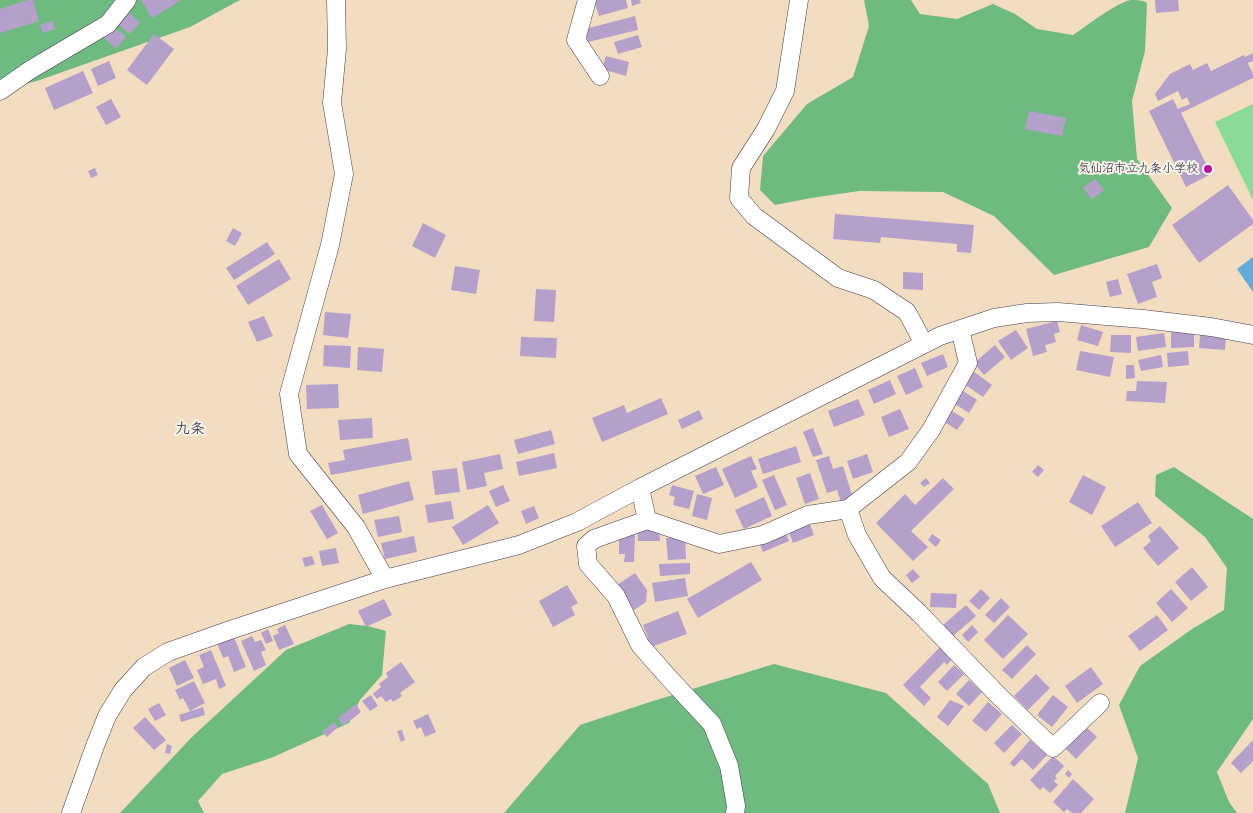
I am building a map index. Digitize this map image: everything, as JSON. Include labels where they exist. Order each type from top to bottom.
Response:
[{"type":"street","points":[[0,91],[30,70],[108,24],[127,0]]},
{"type":"street","points":[[336,0],[337,49],[332,102],[344,174],[330,245],[289,394],[298,454],[356,527],[385,579]]},
{"type":"street","points":[[587,0],[576,40],[600,76]]},
{"type":"street","points":[[799,0],[786,91],[741,168],[739,198],[754,216],[838,278],[874,290],[907,312],[924,344]]},
{"type":"street","points":[[71,813],[94,746],[107,716],[123,690],[144,667],[168,652],[385,579],[519,545],[578,522],[640,488],[924,344],[960,329],[994,318],[1027,313],[1058,312],[1211,327],[1253,335]]},
{"type":"street","points":[[735,813],[736,806],[729,766],[712,724],[668,678],[640,645],[616,596],[588,564],[586,546],[594,539],[647,520],[719,544],[763,535],[808,515],[848,509],[908,462],[931,430],[968,363],[960,329]]},
{"type":"street","points":[[640,488],[647,520]]},
{"type":"street","points":[[848,509],[857,535],[882,578],[919,612],[999,696],[1053,748],[1100,703]]},
{"type":"green space","points":[[0,0],[240,0],[190,27],[37,81],[0,90]]},
{"type":"green space","points":[[864,0],[911,0],[920,14],[957,19],[993,4],[1015,14],[1037,29],[1073,35],[1126,1],[1137,0],[1147,3],[1145,51],[1132,101],[1137,159],[1172,208],[1149,247],[1054,275],[994,216],[943,192],[859,191],[775,205],[760,190],[763,156],[807,104],[853,77],[869,26]]},
{"type":"green space","points":[[1253,104],[1253,200],[1215,122]]},
{"type":"green space","points":[[1174,467],[1253,519],[1253,719],[1217,772],[1229,802],[1237,813],[1125,813],[1138,758],[1119,705],[1140,666],[1192,629],[1224,610],[1227,568],[1205,537],[1155,496],[1156,475]]},
{"type":"green space","points":[[349,624],[368,626],[386,631],[382,675],[360,700],[349,723],[271,758],[222,774],[198,801],[204,813],[120,813],[192,737],[286,650]]},
{"type":"green space","points":[[774,664],[886,693],[988,784],[1000,813],[504,813],[580,725]]},
{"type":"water","points":[[1253,257],[1253,292],[1237,269]]},
{"type":"building","points":[[33,0],[39,21],[0,33],[0,9]]},
{"type":"building","points":[[141,0],[181,0],[152,18]]},
{"type":"building","points":[[594,0],[626,0],[628,8],[599,16]]},
{"type":"building","points":[[631,0],[640,0],[641,3],[632,6]]},
{"type":"building","points":[[1155,0],[1178,0],[1179,11],[1156,13]]},
{"type":"building","points":[[129,12],[140,23],[129,34],[118,24]]},
{"type":"building","points":[[635,16],[638,30],[588,42],[585,29]]},
{"type":"building","points":[[52,21],[55,29],[43,33],[40,25]]},
{"type":"building","points":[[114,27],[126,37],[116,49],[104,38]]},
{"type":"building","points":[[154,34],[174,49],[147,85],[127,70]]},
{"type":"building","points":[[638,35],[642,47],[618,54],[614,42]]},
{"type":"building","points":[[1253,53],[1253,61],[1248,63],[1253,78],[1181,113],[1211,174],[1186,187],[1149,111],[1173,99],[1178,109],[1190,104],[1187,97],[1182,100],[1178,91],[1158,101],[1155,94],[1170,74],[1190,64],[1193,70],[1207,63],[1211,71],[1244,55],[1245,57]]},
{"type":"building","points":[[606,56],[629,62],[626,76],[602,69]]},
{"type":"building","points":[[109,61],[116,78],[98,86],[91,69]]},
{"type":"building","points":[[83,71],[93,93],[54,110],[45,88]]},
{"type":"building","points":[[111,99],[121,117],[106,125],[96,107]]},
{"type":"building","points":[[1029,111],[1066,118],[1062,136],[1025,129]]},
{"type":"building","points":[[95,168],[98,175],[91,178],[88,171]]},
{"type":"building","points":[[1095,179],[1104,190],[1092,199],[1083,188]]},
{"type":"building","points":[[1228,185],[1253,220],[1253,224],[1199,263],[1172,225]]},
{"type":"building","points":[[835,214],[974,225],[971,253],[957,252],[957,244],[881,237],[880,243],[833,239]]},
{"type":"building","points":[[423,223],[446,235],[435,258],[412,246]]},
{"type":"building","points":[[233,228],[242,233],[235,246],[226,241]]},
{"type":"building","points":[[267,242],[275,254],[234,280],[226,268]]},
{"type":"building","points":[[279,259],[291,279],[248,305],[236,286]]},
{"type":"building","points":[[1157,264],[1162,278],[1152,282],[1157,297],[1138,304],[1127,274]]},
{"type":"building","points":[[455,266],[480,270],[476,294],[451,290]]},
{"type":"building","points":[[903,272],[923,273],[923,290],[903,289]]},
{"type":"building","points":[[1118,279],[1122,294],[1110,297],[1106,282]]},
{"type":"building","points":[[536,289],[556,290],[554,322],[534,321]]},
{"type":"building","points":[[325,312],[351,314],[348,338],[323,335]]},
{"type":"building","points":[[264,316],[273,336],[257,342],[248,322]]},
{"type":"building","points":[[1057,321],[1060,332],[1054,334],[1056,342],[1045,345],[1047,352],[1033,356],[1026,329]]},
{"type":"building","points":[[1081,325],[1103,332],[1098,346],[1077,340]]},
{"type":"building","points":[[1016,330],[1028,348],[1011,360],[998,341]]},
{"type":"building","points":[[1194,331],[1194,347],[1171,348],[1171,332]]},
{"type":"building","points":[[1164,333],[1166,347],[1138,351],[1136,337]]},
{"type":"building","points":[[1111,335],[1131,335],[1131,353],[1110,352]]},
{"type":"building","points":[[1200,335],[1226,336],[1225,350],[1199,348]]},
{"type":"building","points":[[521,337],[557,338],[556,358],[520,356]]},
{"type":"building","points":[[324,345],[351,346],[350,368],[323,366]]},
{"type":"building","points":[[995,345],[1005,357],[984,375],[974,363]]},
{"type":"building","points":[[358,347],[384,349],[382,372],[357,370]]},
{"type":"building","points":[[1080,351],[1114,357],[1110,377],[1076,370]]},
{"type":"building","points":[[1188,351],[1189,365],[1168,367],[1167,353]]},
{"type":"building","points":[[943,354],[948,367],[927,376],[921,363]]},
{"type":"building","points":[[1161,355],[1163,367],[1141,371],[1138,360]]},
{"type":"building","points":[[1126,365],[1134,365],[1135,378],[1126,379]]},
{"type":"building","points":[[915,368],[923,387],[906,395],[897,376]]},
{"type":"building","points":[[973,371],[992,385],[983,397],[964,384]]},
{"type":"building","points":[[890,380],[896,394],[874,404],[868,390]]},
{"type":"building","points":[[1137,381],[1167,382],[1165,403],[1126,401],[1127,391],[1136,391]]},
{"type":"building","points":[[338,384],[339,408],[307,409],[306,385]]},
{"type":"building","points":[[960,389],[977,400],[969,413],[952,402]]},
{"type":"building","points":[[661,398],[668,414],[602,442],[592,418],[624,405],[627,413]]},
{"type":"building","points":[[858,399],[865,415],[834,427],[828,411]]},
{"type":"building","points":[[947,408],[965,419],[957,430],[940,419]]},
{"type":"building","points":[[900,409],[909,429],[889,437],[881,417]]},
{"type":"building","points":[[699,410],[703,419],[682,429],[678,420]]},
{"type":"building","points":[[372,418],[373,438],[340,440],[338,420]]},
{"type":"building","points":[[813,428],[823,454],[813,457],[803,432]]},
{"type":"building","points":[[551,430],[555,444],[518,454],[514,440]]},
{"type":"building","points":[[408,438],[412,460],[331,475],[328,463],[345,460],[343,450]]},
{"type":"building","points":[[796,446],[801,462],[763,474],[758,459]]},
{"type":"building","points":[[554,453],[557,468],[519,476],[516,462]]},
{"type":"building","points":[[500,454],[503,469],[484,473],[487,486],[467,490],[462,462]]},
{"type":"building","points":[[867,454],[873,472],[853,479],[847,461]]},
{"type":"building","points":[[751,456],[757,469],[751,471],[758,487],[735,498],[722,469]]},
{"type":"building","points":[[829,456],[833,469],[843,466],[853,498],[841,502],[837,490],[827,493],[816,460]]},
{"type":"building","points":[[1038,465],[1044,470],[1038,477],[1032,472]]},
{"type":"building","points":[[716,467],[724,485],[703,494],[695,476]]},
{"type":"building","points":[[457,468],[460,492],[435,495],[432,471]]},
{"type":"building","points":[[810,473],[819,499],[805,504],[796,478]]},
{"type":"building","points":[[774,475],[787,505],[775,510],[762,480]]},
{"type":"building","points":[[1083,475],[1106,487],[1092,515],[1069,502]]},
{"type":"building","points":[[926,478],[930,483],[924,487],[920,483]]},
{"type":"building","points":[[943,478],[954,489],[911,531],[928,547],[913,561],[876,523],[905,494],[915,505]]},
{"type":"building","points":[[409,481],[414,500],[363,514],[358,495]]},
{"type":"building","points":[[503,485],[510,501],[496,507],[489,491]]},
{"type":"building","points":[[672,485],[694,491],[689,509],[673,505],[675,497],[669,495]]},
{"type":"building","points":[[697,494],[712,498],[707,520],[692,516]]},
{"type":"building","points":[[764,497],[772,516],[744,529],[735,510]]},
{"type":"building","points":[[451,501],[454,519],[428,523],[425,505]]},
{"type":"building","points":[[1138,502],[1152,523],[1115,547],[1101,526]]},
{"type":"building","points":[[322,505],[338,533],[327,539],[310,511]]},
{"type":"building","points":[[488,505],[499,523],[463,545],[452,527]]},
{"type":"building","points":[[534,506],[539,518],[526,524],[521,511]]},
{"type":"building","points":[[399,516],[402,532],[378,537],[374,520]]},
{"type":"building","points":[[808,519],[814,535],[793,543],[787,527]]},
{"type":"building","points":[[637,526],[659,526],[660,541],[638,541]]},
{"type":"building","points":[[1160,526],[1179,548],[1158,566],[1143,548],[1151,541],[1148,536]]},
{"type":"building","points":[[784,529],[789,541],[763,552],[758,540]]},
{"type":"building","points":[[619,532],[635,533],[634,562],[624,562],[625,554],[619,554]]},
{"type":"building","points":[[932,534],[941,540],[936,547],[928,540]]},
{"type":"building","points":[[414,536],[417,552],[385,559],[381,543]]},
{"type":"building","points":[[685,536],[686,559],[668,560],[666,538]]},
{"type":"building","points":[[336,548],[339,563],[322,566],[319,551]]},
{"type":"building","points":[[312,556],[315,564],[305,567],[302,558]]},
{"type":"building","points":[[751,562],[762,580],[698,618],[687,599]]},
{"type":"building","points":[[690,563],[690,574],[660,576],[659,564]]},
{"type":"building","points":[[1192,567],[1208,587],[1191,601],[1175,582]]},
{"type":"building","points":[[913,569],[920,577],[912,583],[906,575]]},
{"type":"building","points":[[635,573],[647,590],[646,602],[634,610],[617,585]]},
{"type":"building","points":[[685,578],[688,596],[655,602],[652,583]]},
{"type":"building","points":[[567,585],[578,603],[571,607],[575,615],[553,627],[539,601]]},
{"type":"building","points":[[981,589],[990,598],[979,610],[969,601]]},
{"type":"building","points":[[1171,589],[1188,608],[1172,622],[1156,603]]},
{"type":"building","points":[[931,593],[957,594],[956,608],[930,607]]},
{"type":"building","points":[[1001,598],[1010,607],[994,623],[985,615]]},
{"type":"building","points":[[384,599],[392,615],[366,627],[358,611]]},
{"type":"building","points":[[966,605],[976,616],[953,636],[943,625]]},
{"type":"building","points":[[678,611],[687,634],[651,647],[643,625]]},
{"type":"building","points":[[1008,615],[1028,634],[1003,659],[984,640]]},
{"type":"building","points":[[1157,615],[1168,630],[1140,651],[1128,636]]},
{"type":"building","points":[[285,625],[294,644],[279,650],[273,636],[279,633],[277,629]]},
{"type":"building","points":[[972,625],[978,632],[968,642],[962,635]]},
{"type":"building","points":[[268,629],[273,641],[266,644],[261,633]]},
{"type":"building","points":[[252,636],[255,642],[261,640],[266,650],[261,652],[266,665],[254,671],[241,641]]},
{"type":"building","points":[[234,637],[246,667],[234,672],[228,656],[223,658],[217,643]]},
{"type":"building","points":[[1027,645],[1036,654],[1012,679],[1002,670]]},
{"type":"building","points":[[941,646],[953,658],[947,665],[944,662],[920,687],[931,698],[924,706],[903,685]]},
{"type":"building","points":[[211,650],[226,686],[219,689],[216,679],[203,684],[197,670],[204,667],[199,655]]},
{"type":"building","points":[[185,660],[194,678],[177,686],[169,668]]},
{"type":"building","points":[[401,662],[415,682],[400,693],[402,696],[393,702],[391,699],[386,702],[381,696],[377,699],[373,694],[381,687],[379,684],[388,677],[386,673]]},
{"type":"building","points":[[954,665],[964,674],[947,691],[938,682]]},
{"type":"building","points":[[1091,667],[1103,684],[1077,703],[1065,686]]},
{"type":"building","points":[[1036,674],[1050,688],[1028,710],[1014,696]]},
{"type":"building","points":[[969,680],[982,692],[969,706],[956,694]]},
{"type":"building","points":[[194,681],[205,703],[190,711],[183,698],[180,700],[175,690]]},
{"type":"building","points":[[371,695],[378,706],[370,711],[362,701]]},
{"type":"building","points":[[1053,695],[1068,707],[1052,727],[1037,715]]},
{"type":"building","points":[[950,700],[964,706],[948,726],[937,717]]},
{"type":"building","points":[[988,702],[1002,714],[986,732],[972,721]]},
{"type":"building","points":[[159,703],[166,715],[155,721],[148,709]]},
{"type":"building","points":[[356,704],[361,712],[343,726],[338,718]]},
{"type":"building","points":[[203,707],[205,715],[181,722],[179,715]]},
{"type":"building","points":[[428,714],[436,732],[425,737],[421,727],[417,729],[413,721]]},
{"type":"building","points":[[145,717],[166,740],[154,750],[133,728]]},
{"type":"building","points":[[334,722],[338,727],[327,737],[322,732]]},
{"type":"building","points":[[1083,724],[1097,737],[1076,759],[1062,745]]},
{"type":"building","points":[[1012,725],[1022,734],[1004,753],[994,743]]},
{"type":"building","points":[[402,730],[405,740],[401,742],[397,731]]},
{"type":"building","points":[[1030,740],[1047,755],[1033,770],[1022,759],[1014,767],[1010,763]]},
{"type":"building","points":[[1253,740],[1253,761],[1241,773],[1231,763]]},
{"type":"building","points":[[167,744],[172,746],[170,754],[165,753]]},
{"type":"building","points":[[1053,756],[1064,766],[1055,776],[1057,778],[1054,781],[1058,785],[1050,793],[1043,787],[1040,790],[1030,780]]},
{"type":"building","points":[[1068,770],[1072,774],[1069,778],[1065,774]]},
{"type":"building","points":[[1073,779],[1094,799],[1081,813],[1072,813],[1067,809],[1064,812],[1053,802]]},
{"type":"place","name":"気仙沼市立九条小学校","points":[[1208,169]]},
{"type":"district","name":"九条","points":[[190,429]]}]
